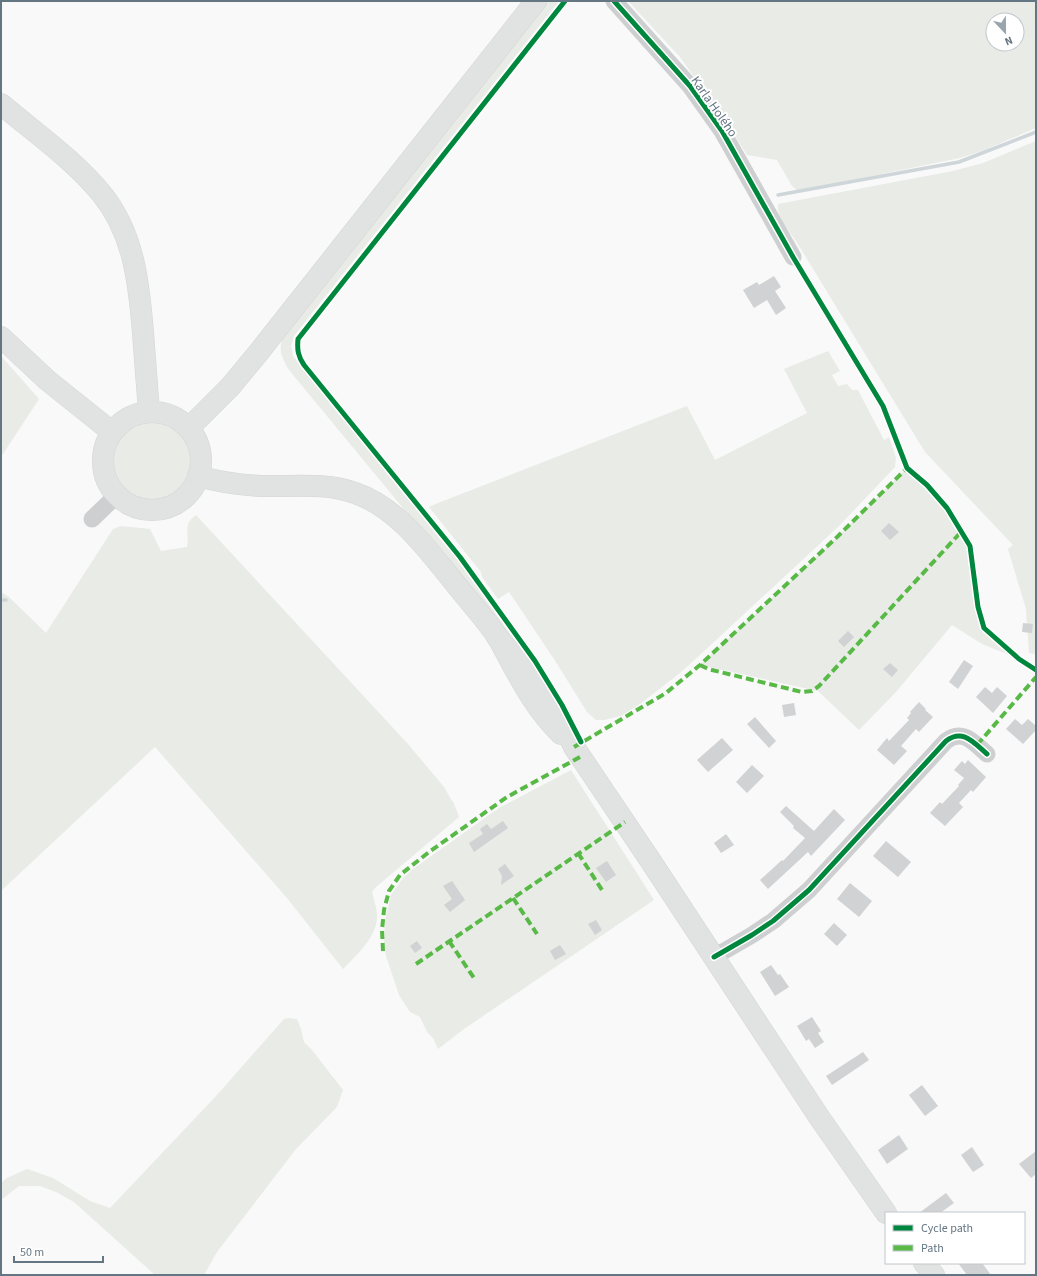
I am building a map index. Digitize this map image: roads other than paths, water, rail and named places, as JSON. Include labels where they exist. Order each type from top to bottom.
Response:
[{"type":"main road","points":[[189,428],[214,405],[244,369],[536,1]]},
{"type":"main road","points":[[1,104],[84,175],[102,194],[122,228],[131,248],[137,274],[141,303],[149,412]]},
{"type":"main road","points":[[1,337],[47,380],[112,432]]},
{"type":"main road","points":[[149,412],[162,413],[182,422],[189,428],[197,441],[201,461],[198,476],[192,490],[185,497],[177,503],[162,509],[149,510],[128,503],[117,495],[106,479],[103,464],[105,445],[112,432],[122,422],[130,417],[149,412]]},
{"type":"main road","points":[[198,476],[224,483],[245,485],[330,487],[354,492],[375,502],[394,516],[424,545],[497,637],[536,705],[557,730],[574,747],[819,1117],[885,1212]]},
{"type":"main road","points":[[925,1264],[934,1275]]},
{"type":"street","name":"Karla Holého","points":[[614,1],[690,86],[726,138],[793,257]]},
{"type":"street","points":[[92,519],[117,495]]},
{"type":"street","points":[[714,957],[768,924],[809,890],[951,737],[957,735],[964,736],[970,739],[987,754]]},
{"type":"waterway","points":[[778,195],[959,162],[1036,132]]},
{"type":"waterway","points":[[1,600],[6,600]]}]
